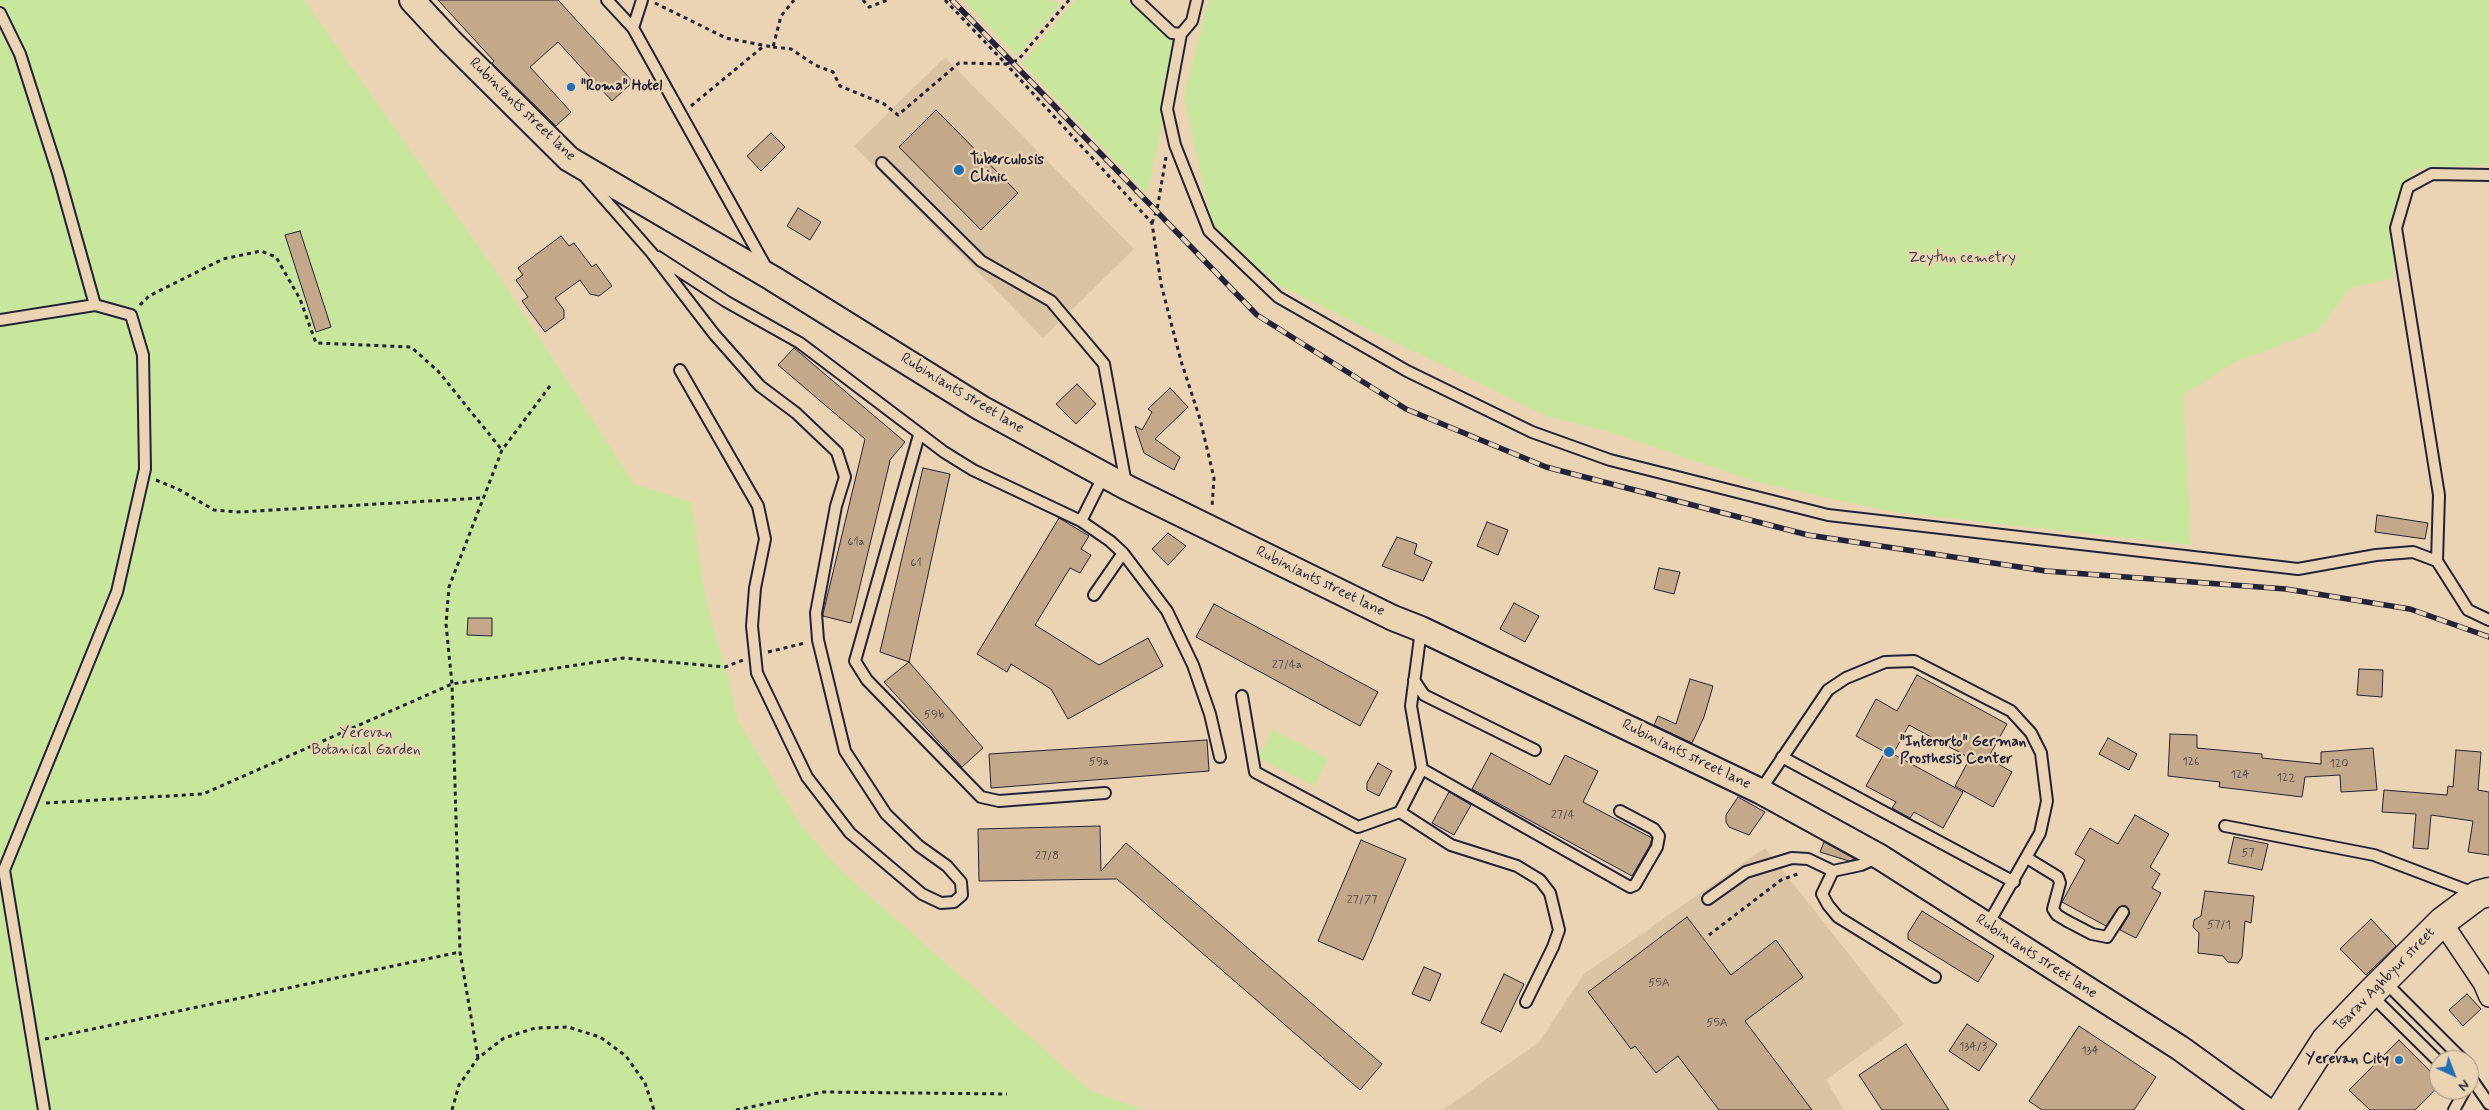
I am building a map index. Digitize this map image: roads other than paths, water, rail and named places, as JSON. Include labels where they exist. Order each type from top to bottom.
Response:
[{"type":"main road","name":"Tsarav Aghbyur street","points":[[2281,1110],[2326,1040],[2442,922],[2484,894]]},
{"type":"street","name":"Rubiniants street lane","points":[[412,0],[450,41],[569,159],[772,278],[981,408],[1104,474],[1126,488],[1393,618],[1421,628],[1760,791],[1880,857],[2180,1048],[2266,1110]]},
{"type":"street","points":[[2442,922],[2483,983],[2489,997]]},
{"type":"lane","points":[[607,0],[633,28],[772,278]]},
{"type":"lane","points":[[633,28],[642,0]]},
{"type":"lane","points":[[1137,0],[1172,33],[1181,34]]},
{"type":"lane","points":[[1197,0],[1192,21],[1181,34],[1167,109],[1175,144],[1209,231],[1278,297],[1416,375],[1532,432],[1610,460],[1828,515],[2298,569],[2376,555],[2413,552],[2437,561]]},
{"type":"lane","points":[[0,12],[20,54],[58,173],[95,305]]},
{"type":"lane","points":[[569,159],[651,252],[714,334],[760,386],[796,413],[837,452],[845,477],[836,506],[816,613],[818,640],[845,751],[886,814],[920,846],[947,866],[961,882],[962,895],[954,902],[941,903],[922,894],[850,833],[807,777],[757,673],[752,626],[755,588],[765,539],[758,506],[680,370]]},
{"type":"lane","points":[[882,162],[981,261],[1051,301],[1104,364],[1126,488]]},
{"type":"lane","points":[[2489,176],[2432,174],[2408,187],[2396,228],[2439,495],[2437,561],[2468,610],[2489,620]]},
{"type":"lane","points":[[651,252],[727,302],[800,343],[919,435],[973,470],[1081,521],[1123,553],[1167,610],[1193,666],[1210,714],[1220,757]]},
{"type":"lane","points":[[0,320],[95,305],[131,315],[143,355],[144,475],[117,592],[4,870],[44,1110]]},
{"type":"lane","points":[[919,435],[855,661],[867,680],[981,797],[999,801],[1105,793]]},
{"type":"lane","points":[[1081,521],[1104,474]]},
{"type":"lane","points":[[1094,595],[1123,553]]},
{"type":"lane","points":[[1242,696],[1255,772],[1358,827],[1400,812],[1422,769],[1411,706],[1421,628]]},
{"type":"lane","points":[[1760,791],[1828,690],[1846,678],[1885,662],[1914,661],[2011,711],[2031,733],[2041,753],[2047,800],[2040,833],[2028,858],[1987,926]]},
{"type":"lane","points":[[1414,680],[1424,695],[1535,750]]},
{"type":"lane","points":[[1782,756],[2014,882]]},
{"type":"lane","points":[[1422,769],[1630,887],[1636,886],[1657,847],[1659,836],[1654,829],[1620,811]]},
{"type":"lane","points":[[1400,812],[1450,845],[1517,866],[1540,880],[1550,894],[1559,930],[1554,947],[1526,1002]]},
{"type":"lane","points":[[2225,826],[2374,855],[2484,894]]},
{"type":"lane","points":[[1708,899],[1746,872],[1792,858],[1808,859],[1833,871],[1861,865],[1880,857]]},
{"type":"lane","points":[[2028,858],[2058,877],[2060,883],[2053,908],[2057,915],[2067,921],[2092,934],[2107,937],[2123,912]]},
{"type":"lane","points":[[1833,871],[1822,894],[1838,917],[1935,977]]},
{"type":"lane","points":[[2377,987],[2451,1050]]},
{"type":"lane","points":[[2377,987],[2429,1050]]},
{"type":"lane","points":[[2479,1092],[2489,1104]]},
{"type":"railway","points":[[952,0],[1257,315],[1406,409],[1546,467],[1808,535],[2046,571],[2286,589],[2410,609],[2489,637]]},
{"type":"place","name":"\"Roma\" Hotel","points":[[571,87]]},
{"type":"place","name":"Tuberculosis Clinic","points":[[959,170]]},
{"type":"place","name":"\"Interorto\" German Prosthesis Center","points":[[1889,752]]},
{"type":"place","name":"Yerevan City","points":[[2399,1060]]},
{"type":"park label","name":"Zeytun cemetry","points":[[1962,259]]},
{"type":"park label","name":"Yerevan Botanical Garden","points":[[366,742]]}]
